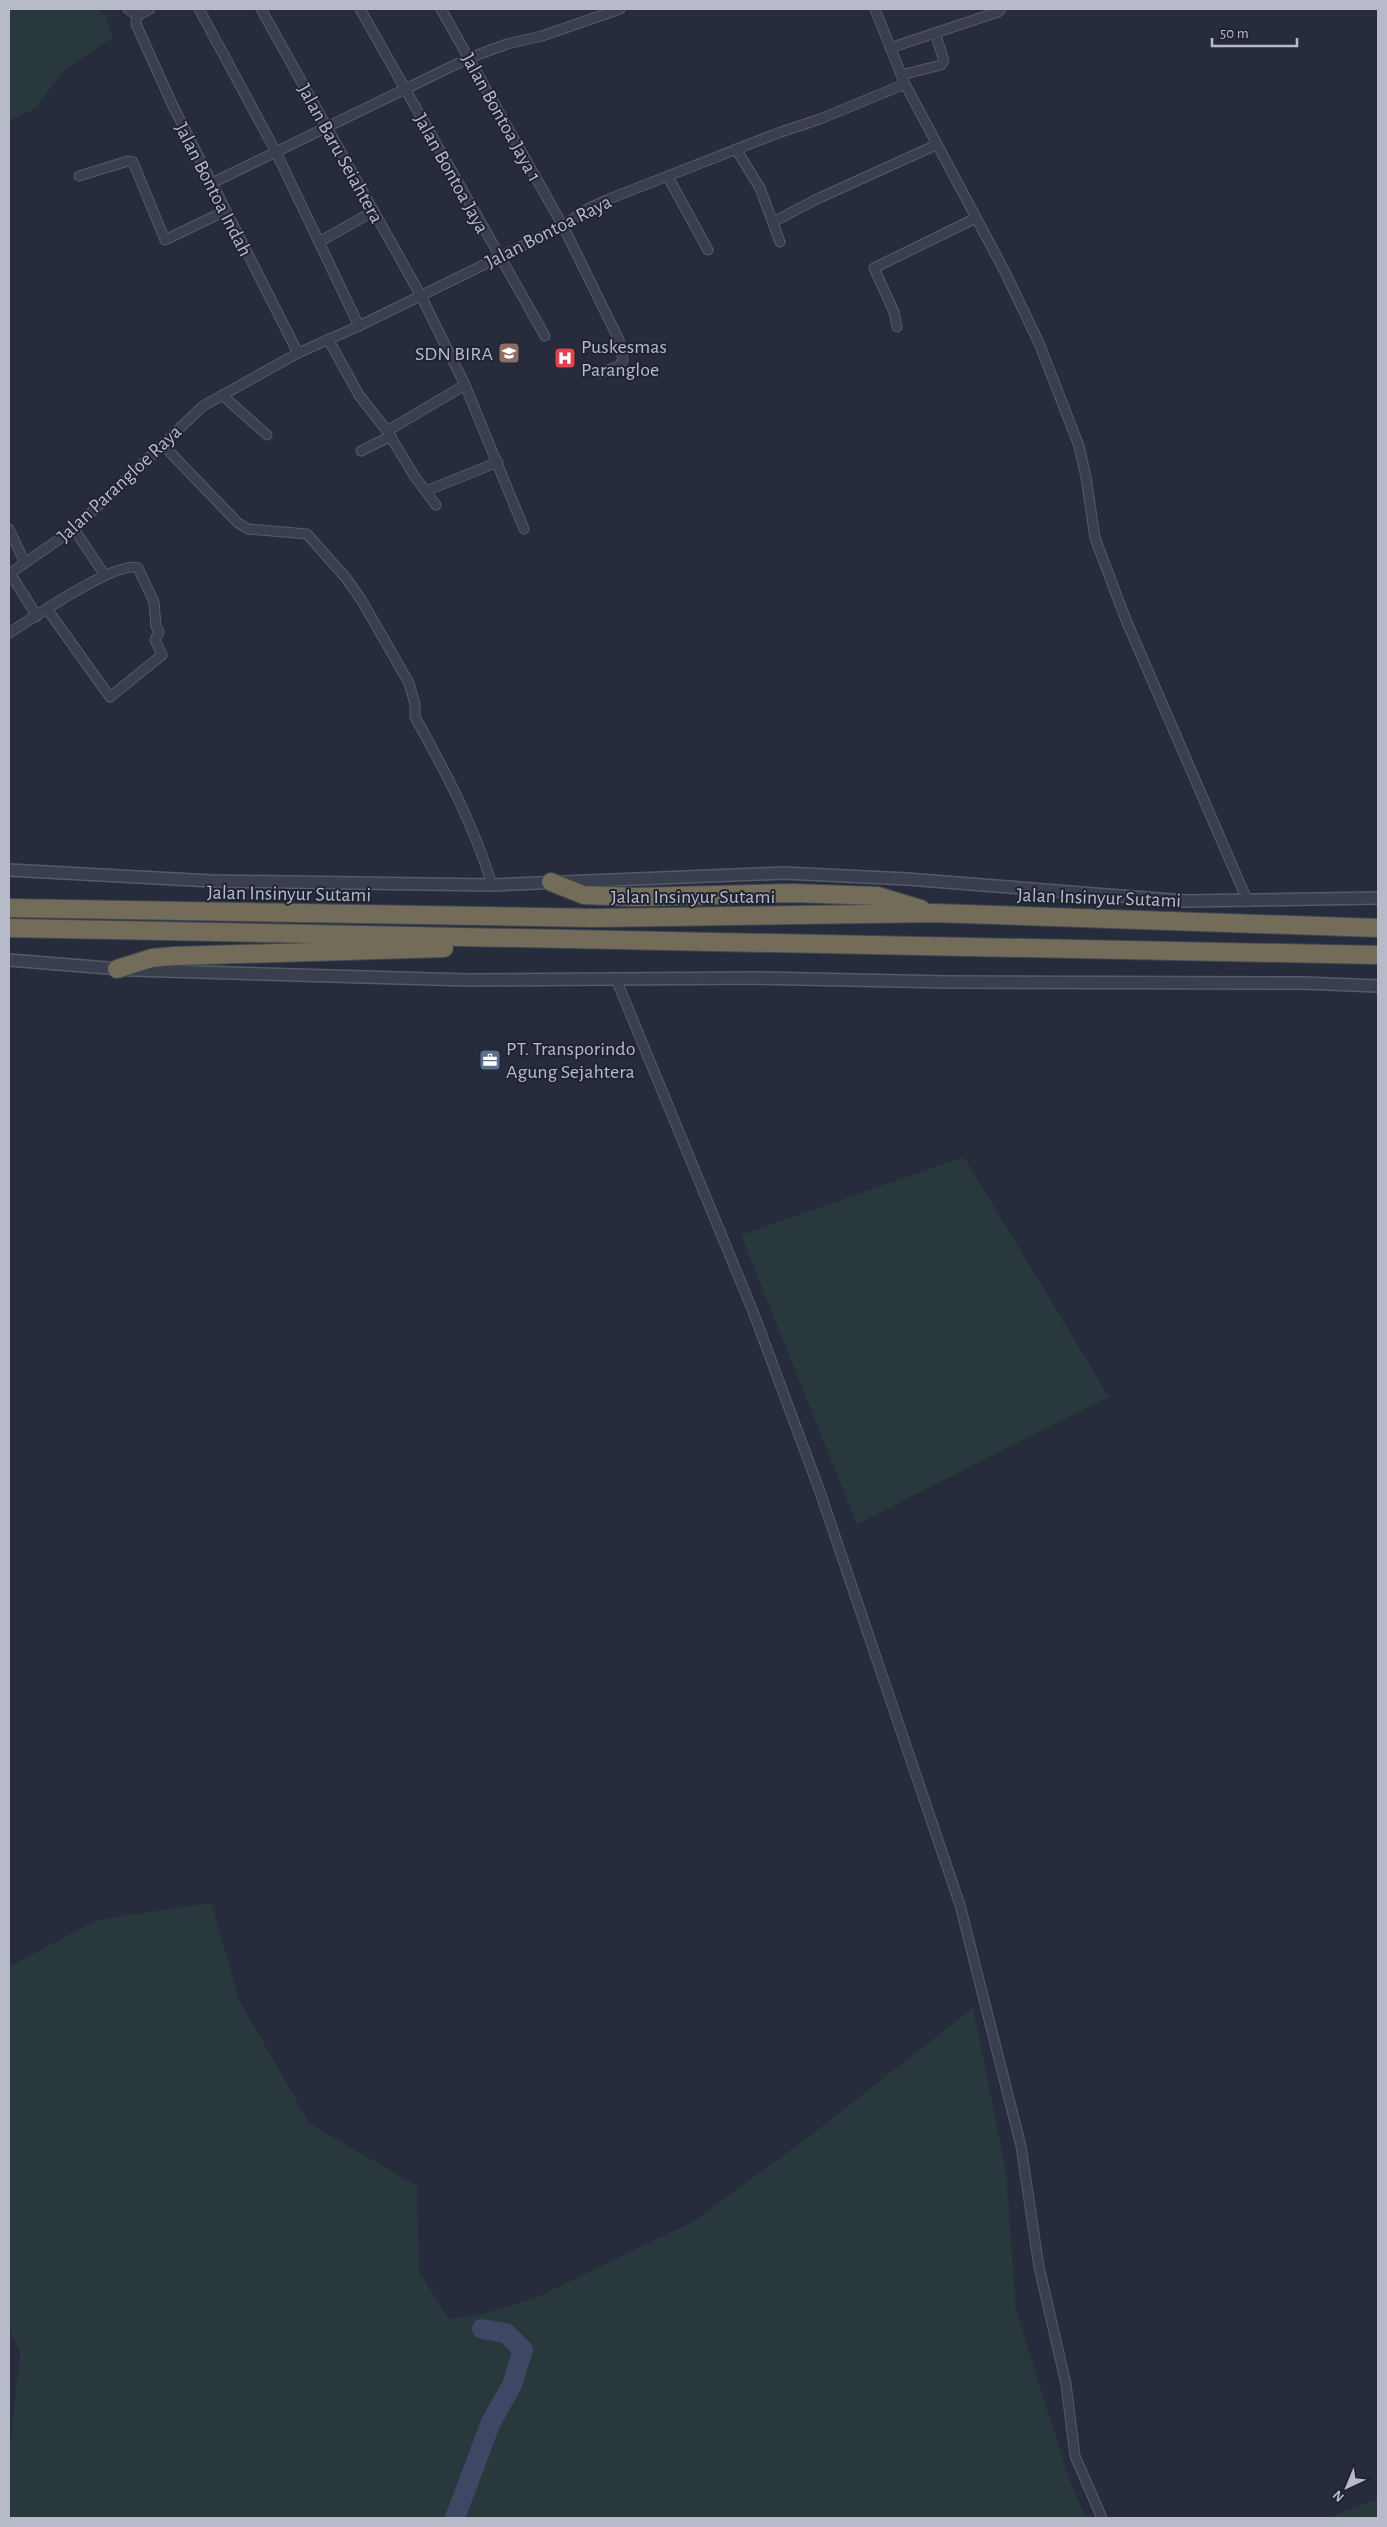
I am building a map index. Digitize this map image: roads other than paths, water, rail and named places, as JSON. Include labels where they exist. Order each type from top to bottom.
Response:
[{"type":"highway","points":[[551,882],[584,895],[592,896],[635,897],[793,893],[878,896],[935,913]]},
{"type":"highway","name":"Jalan Insinyur Sutami","points":[[9,908],[596,918],[935,913],[1378,928]]},
{"type":"highway","name":"Jalan Insinyur Sutami","points":[[9,928],[1378,955]]},
{"type":"highway","points":[[117,969],[162,957],[442,948],[473,945],[501,938]]},
{"type":"street","points":[[128,9],[136,20],[150,9]]},
{"type":"street","points":[[199,9],[276,152],[359,326]]},
{"type":"street","name":"Jalan Baru Seiahtera","points":[[261,9],[421,296],[465,385],[524,529]]},
{"type":"street","name":"Jalan Bontoa Jaya","points":[[360,9],[545,336]]},
{"type":"street","name":"Jalan Bontoa Jaya 1","points":[[440,9],[563,226],[622,352],[624,360],[619,366],[600,373]]},
{"type":"street","points":[[212,183],[469,58],[508,44],[542,36],[620,9]]},
{"type":"street","points":[[875,9],[903,80],[1013,290],[1061,397],[1078,446],[1086,477],[1095,538],[1126,620],[1248,902]]},
{"type":"street","points":[[890,48],[998,12],[1001,9]]},
{"type":"street","name":"Jalan Bontoa Indah","points":[[136,20],[172,104],[224,211],[298,353]]},
{"type":"street","name":"Jalan Bontoa Raya","points":[[203,406],[298,353],[359,326],[563,226],[587,209],[736,149],[820,119],[903,80],[941,65],[944,61],[935,33]]},
{"type":"street","points":[[773,222],[817,199],[936,145]]},
{"type":"street","points":[[736,149],[760,188],[780,242]]},
{"type":"street","points":[[79,176],[128,161],[133,162],[166,240],[224,211]]},
{"type":"street","points":[[668,177],[708,250]]},
{"type":"street","points":[[318,242],[374,211]]},
{"type":"street","points":[[897,327],[894,312],[874,268],[976,218]]},
{"type":"street","points":[[328,339],[360,395],[389,433],[436,505]]},
{"type":"street","points":[[362,451],[465,385]]},
{"type":"street","points":[[222,394],[267,436]]},
{"type":"street","name":"Jalan Parangloe Raya","points":[[9,574],[74,530],[203,406]]},
{"type":"street","points":[[163,445],[238,523],[256,531],[307,534],[346,578],[409,683],[415,704],[415,717],[456,792],[478,843],[492,885]]},
{"type":"street","points":[[426,492],[498,462]]},
{"type":"street","points":[[9,529],[25,563]]},
{"type":"street","points":[[74,530],[104,574]]},
{"type":"street","points":[[9,634],[47,609],[104,574],[130,565],[138,568],[154,602],[156,626],[159,632],[155,640],[162,655],[110,697],[47,609]]},
{"type":"street","points":[[9,574],[37,616]]},
{"type":"street","points":[[9,870],[212,881],[492,885],[784,873],[907,879],[1184,901],[1248,902],[1378,898]]},
{"type":"street","points":[[9,960],[117,969],[467,980],[756,978],[948,982],[1378,986]]},
{"type":"street","points":[[616,979],[772,1360],[819,1489],[960,1905],[1021,2146],[1039,2267],[1067,2392],[1075,2456],[1102,2518]]},
{"type":"waterway","points":[[455,2518],[491,2422],[512,2385],[523,2350],[506,2333],[482,2329]]},
{"type":"place","name":"SDN BIRA","points":[[509,353]]},
{"type":"place","name":"Puskesmas Parangloe","points":[[565,358]]},
{"type":"place","name":"PT. Transporindo Agung Sejahtera","points":[[490,1060]]}]
